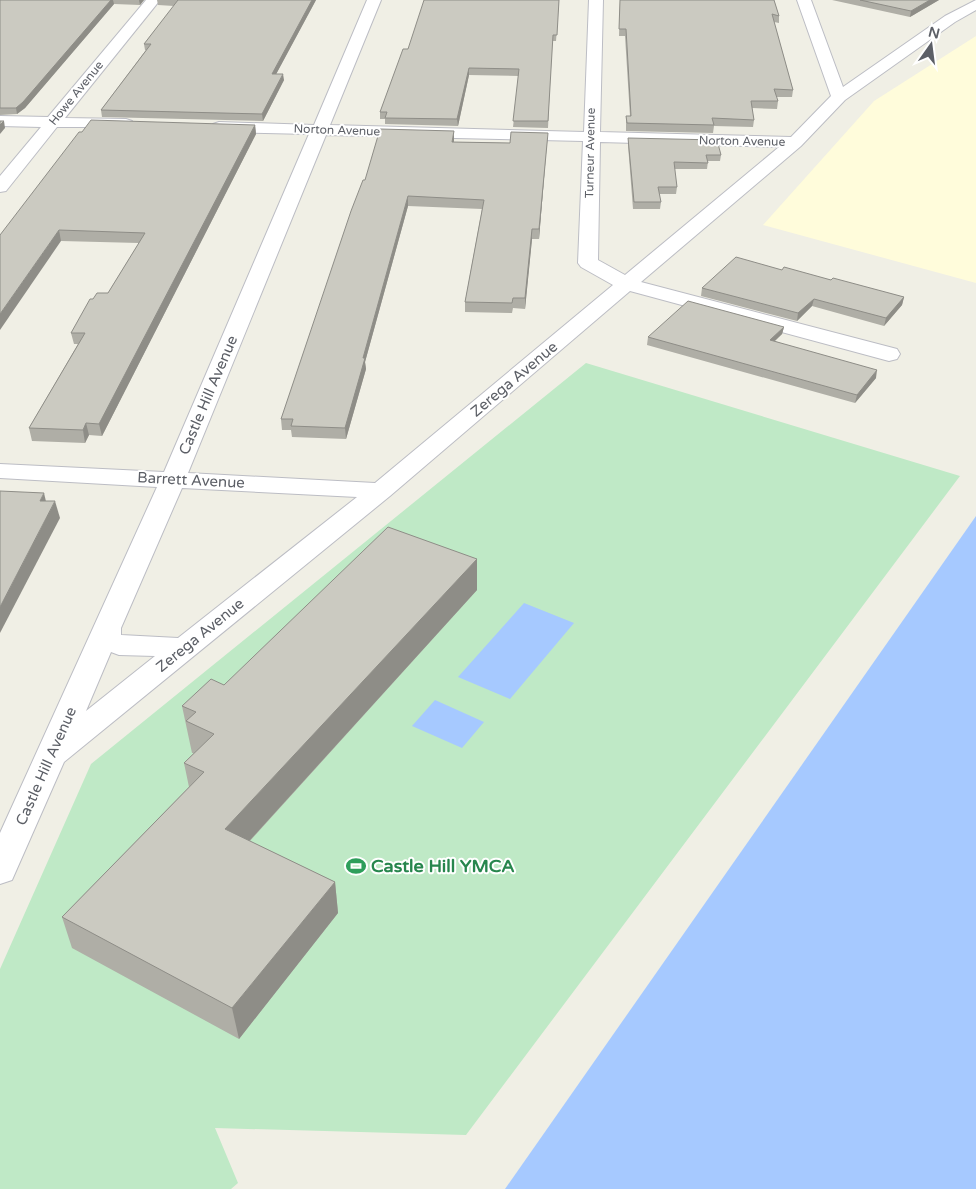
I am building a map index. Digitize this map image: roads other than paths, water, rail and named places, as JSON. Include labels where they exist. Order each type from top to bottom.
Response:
[{"type":"street","name":"Howe Avenue","points":[[0,187],[153,0]]},
{"type":"street","name":"Castle Hill Avenue","points":[[0,870],[173,479],[374,0]]},
{"type":"street","name":"Turneur Avenue","points":[[596,0],[590,137],[588,263],[627,284]]},
{"type":"street","points":[[804,0],[839,97]]},
{"type":"street","name":"Zerega Avenue","points":[[52,754],[381,491],[795,142],[839,97],[976,4]]},
{"type":"street","points":[[827,63],[850,68],[879,69]]},
{"type":"street","points":[[0,121],[137,125]]},
{"type":"street","name":"Norton Avenue","points":[[206,127],[795,142]]},
{"type":"street","points":[[627,284],[889,354]]},
{"type":"street","name":"Barrett Avenue","points":[[0,471],[381,491]]},
{"type":"street","points":[[107,628],[106,638],[119,645],[184,648]]},
{"type":"water","points":[[976,516],[976,1189],[505,1189]]},
{"type":"water","points":[[524,603],[574,623],[510,699],[458,677]]},
{"type":"water","points":[[435,700],[484,722],[462,748],[412,726]]},
{"type":"place","name":"Castle Hill YMCA","points":[[356,866]]}]
